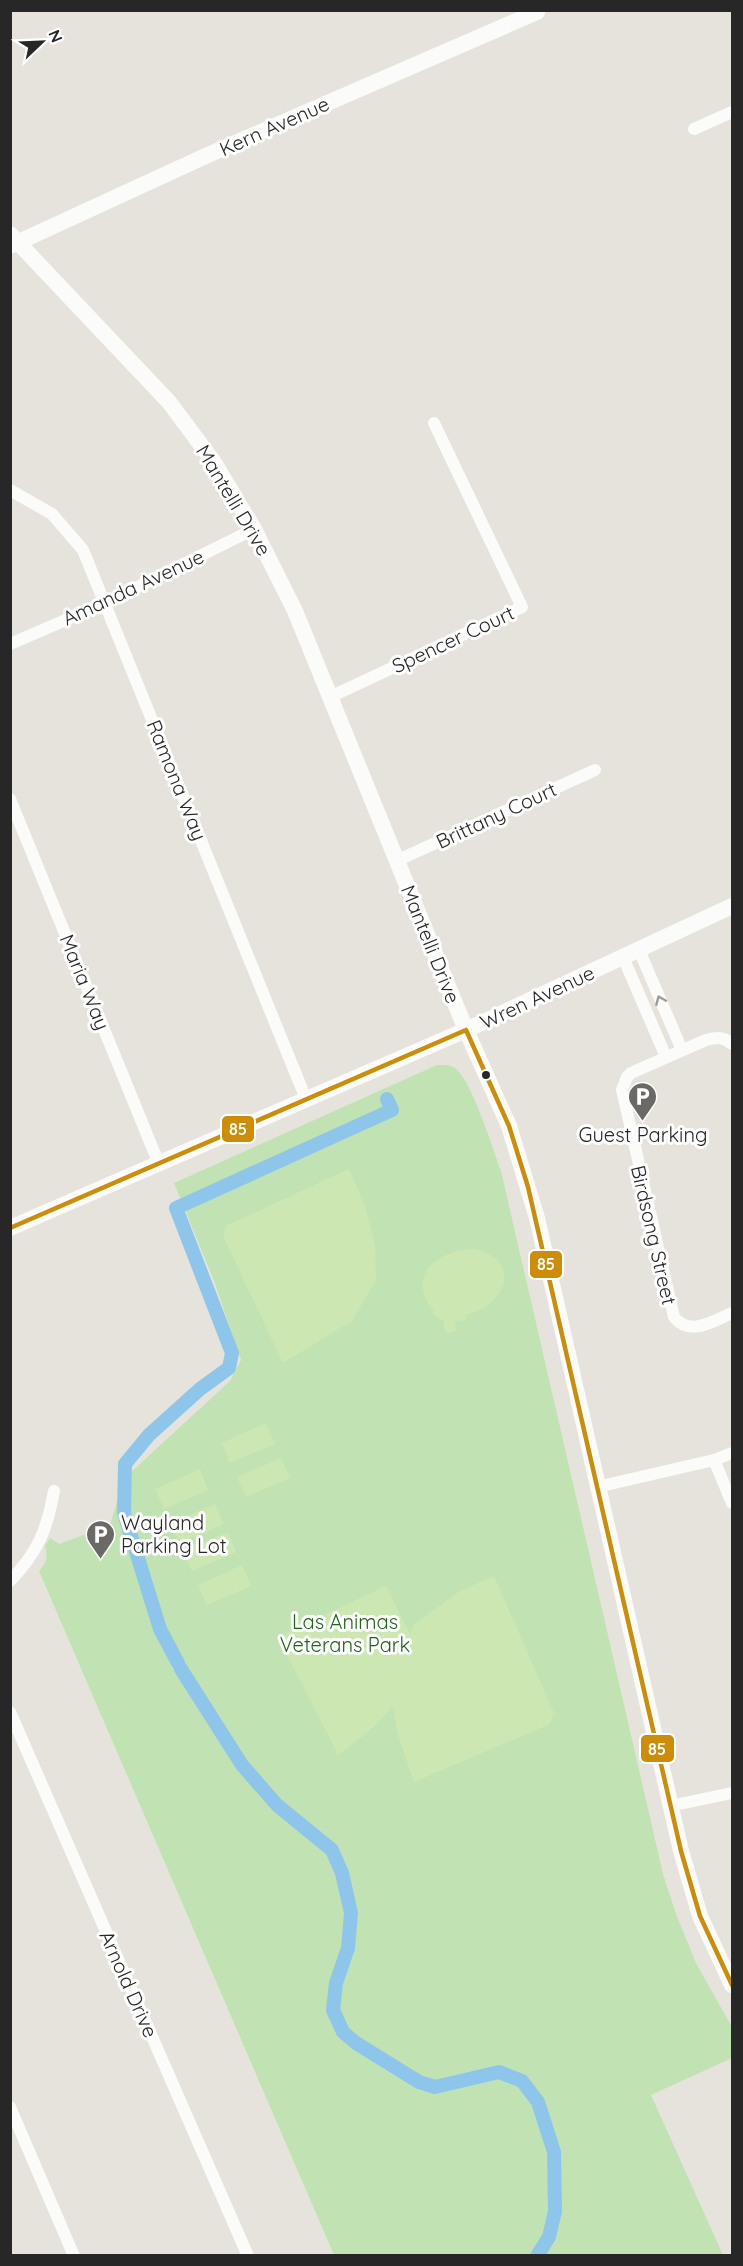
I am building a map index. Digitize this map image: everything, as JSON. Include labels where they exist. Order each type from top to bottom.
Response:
[{"type":"street","name":"Kern Avenue","points":[[13,241],[538,11]]},
{"type":"street","points":[[694,129],[732,112]]},
{"type":"street","name":"Mantelli Drive","points":[[13,241],[170,402],[213,461],[254,529],[295,611],[466,1030],[509,1126],[528,1187],[689,1884],[700,1916],[732,1985]]},
{"type":"street","name":"Spencer Court","points":[[330,697],[522,607],[434,423]]},
{"type":"street","name":"Ramona Way","points":[[10,490],[52,514],[82,550],[306,1099]]},
{"type":"street","name":"Amanda Avenue","points":[[10,644],[105,603],[254,529]]},
{"type":"street","name":"Brittany Court","points":[[396,861],[595,770]]},
{"type":"street","name":"Maria Way","points":[[10,800],[159,1164]]},
{"type":"street","name":"Wren Avenue","points":[[11,1227],[466,1030],[732,906]]},
{"type":"street","points":[[639,950],[682,1050]]},
{"type":"street","points":[[623,957],[666,1057]]},
{"type":"street","name":"Birdsong Street","points":[[732,1044],[726,1039],[716,1038],[682,1050],[632,1073],[627,1077],[622,1090],[670,1310],[684,1327],[699,1327],[732,1312]]},
{"type":"street","points":[[597,1487],[714,1460],[732,1453]]},
{"type":"street","points":[[714,1460],[732,1503]]},
{"type":"street","points":[[10,1581],[27,1563],[48,1523],[54,1491]]},
{"type":"street","name":"Arnold Drive","points":[[10,1712],[248,2256]]},
{"type":"street","points":[[670,1806],[732,1793]]},
{"type":"street","points":[[10,2107],[74,2256]]},
{"type":"green space","name":"Las Animas Veterans Park","points":[[437,1065],[453,1067],[462,1075],[481,1116],[501,1171],[663,1874],[696,1963],[732,2027],[732,2058],[651,2095],[723,2255],[334,2255],[39,1571],[47,1556],[45,1546],[50,1538],[59,1544],[110,1525],[120,1491],[130,1473],[230,1381],[241,1360],[214,1281],[174,1183]]},
{"type":"green space","points":[[349,1169],[365,1205],[375,1246],[376,1280],[352,1321],[283,1363],[223,1236],[226,1226]]},
{"type":"green space","points":[[471,1249],[487,1253],[498,1261],[503,1270],[504,1280],[501,1291],[493,1301],[466,1315],[466,1320],[455,1322],[456,1331],[445,1333],[444,1321],[432,1314],[434,1311],[426,1299],[423,1287],[424,1277],[428,1268],[446,1255]]},
{"type":"green space","points":[[266,1423],[275,1444],[230,1463],[222,1443]]},
{"type":"green space","points":[[281,1458],[290,1478],[246,1497],[237,1477]]},
{"type":"green space","points":[[200,1469],[208,1490],[164,1509],[155,1489]]},
{"type":"green space","points":[[215,1504],[224,1524],[180,1543],[171,1523]]},
{"type":"green space","points":[[228,1532],[236,1552],[192,1571],[183,1551]]},
{"type":"green space","points":[[242,1565],[251,1586],[207,1605],[198,1585]]},
{"type":"green space","points":[[494,1576],[554,1713],[550,1724],[414,1782],[397,1732],[393,1706],[373,1728],[338,1755],[282,1645],[286,1633],[386,1586],[410,1634],[414,1624],[460,1591]]},
{"type":"waterway","points":[[178,1663],[160,1629],[124,1513],[125,1464],[149,1435],[200,1389],[229,1368],[232,1353],[176,1208],[392,1110],[387,1099]]},
{"type":"waterway","points":[[181,1669],[242,1765],[277,1805],[332,1850],[342,1873],[351,1913],[348,1948],[336,1983],[333,2010],[343,2032],[356,2043],[419,2082],[435,2087],[499,2072],[522,2081],[538,2102],[554,2152],[555,2211],[549,2237],[537,2256]]},
{"type":"transit line","name":"85","points":[[466,1030],[509,1126],[528,1187],[681,1851],[700,1916],[732,1985]]},
{"type":"transit line","name":"85","points":[[10,1228],[466,1030]]},
{"type":"place","name":"Guest Parking","points":[[643,1122]]},
{"type":"place","name":"Wayland Parking Lot","points":[[100,1560]]}]
